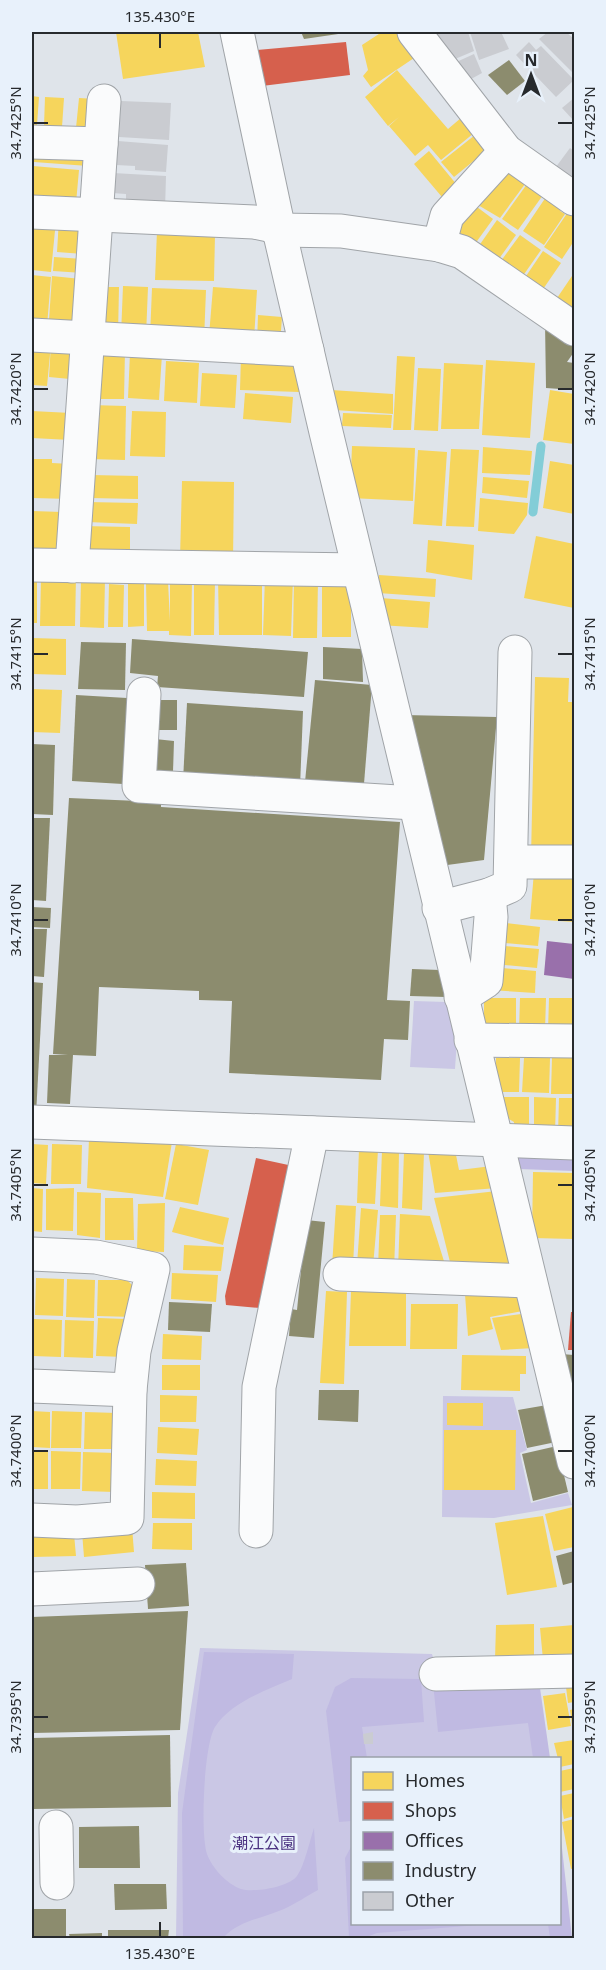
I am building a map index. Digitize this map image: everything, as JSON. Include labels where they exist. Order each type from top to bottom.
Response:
[{"type":"street","points":[[237,32],[279,230],[460,997],[530,1281],[569,1419],[574,1462]]},
{"type":"street","points":[[414,32],[506,151],[574,199]]},
{"type":"street","points":[[72,566],[104,101]]},
{"type":"street","points":[[32,142],[101,144]]},
{"type":"street","points":[[439,245],[447,216],[506,151]]},
{"type":"street","points":[[32,212],[96,213],[254,222],[279,230],[341,231],[439,245],[462,252],[574,329]]},
{"type":"street","points":[[32,335],[87,340],[307,350]]},
{"type":"street","points":[[32,565],[359,570]]},
{"type":"street","points":[[439,908],[489,895],[510,886],[515,652]]},
{"type":"street","points":[[144,694],[139,786],[414,803]]},
{"type":"street","points":[[511,862],[574,862]]},
{"type":"street","points":[[460,997],[486,981],[491,917],[489,895]]},
{"type":"street","points":[[471,1040],[574,1041]]},
{"type":"street","points":[[32,1122],[574,1143]]},
{"type":"street","points":[[256,1531],[259,1387],[312,1133]]},
{"type":"street","points":[[32,1254],[96,1257],[153,1269],[134,1351],[130,1390],[127,1518],[77,1522],[32,1520]]},
{"type":"street","points":[[340,1274],[530,1281]]},
{"type":"street","points":[[32,1386],[130,1390]]},
{"type":"street","points":[[32,1589],[138,1584]]},
{"type":"street","points":[[436,1674],[574,1671]]},
{"type":"street","points":[[50,1883],[56,1827]]},
{"type":"green space","points":[[414,1001],[446,1002],[457,1039],[455,1069],[410,1067]]},
{"type":"green space","points":[[443,1396],[513,1397],[527,1450],[520,1453],[531,1503],[568,1493],[572,1505],[494,1518],[442,1517]]},
{"type":"green space","name":"潮江公園","points":[[200,1648],[432,1654],[441,1683],[534,1685],[544,1757],[351,1757],[351,1925],[561,1925],[569,1938],[176,1938],[178,1793]]},
{"type":"shaded area","points":[[512,1153],[574,1155],[574,1171],[518,1169]]},
{"type":"shaded area","points":[[204,1652],[294,1654],[292,1679],[261,1692],[230,1710],[215,1727],[208,1751],[204,1789],[205,1843],[209,1859],[225,1879],[241,1889],[254,1890],[279,1886],[293,1880],[300,1872],[314,1828],[318,1890],[284,1909],[236,1927],[223,1938],[183,1938],[182,1813]]},
{"type":"shaded area","points":[[351,1678],[421,1679],[424,1722],[362,1727],[367,1757],[351,1757],[351,1821],[339,1822],[326,1711],[335,1687]]},
{"type":"shaded area","points":[[536,1680],[540,1688],[550,1757],[533,1757],[528,1723],[438,1732],[433,1683]]},
{"type":"shaded area","points":[[561,1839],[572,1938],[550,1938],[548,1925],[561,1925]]},
{"type":"shaded area","points":[[351,1847],[351,1925],[479,1925],[377,1933],[364,1938],[349,1938],[345,1858]]},
{"type":"building: Homes","points":[[116,32],[198,32],[205,67],[123,79]]},
{"type":"building: Homes","points":[[382,32],[398,32],[417,56],[371,87],[363,76],[368,70],[362,45]]},
{"type":"building: Homes","points":[[397,70],[448,129],[461,118],[474,133],[441,160],[428,145],[415,156],[389,126],[399,117],[388,126],[365,97]]},
{"type":"building: Homes","points":[[32,96],[39,97],[37,125],[32,125]]},
{"type":"building: Homes","points":[[45,97],[64,98],[62,127],[44,126]]},
{"type":"building: Homes","points":[[79,98],[96,99],[94,129],[76,128]]},
{"type":"building: Homes","points":[[475,135],[487,150],[454,177],[441,162]]},
{"type":"building: Homes","points":[[35,146],[89,150],[88,166],[34,162]]},
{"type":"building: Homes","points":[[429,151],[457,185],[442,197],[414,164]]},
{"type":"building: Homes","points":[[33,166],[79,170],[76,203],[32,199]]},
{"type":"building: Homes","points":[[507,172],[525,184],[500,218],[478,205]]},
{"type":"building: Homes","points":[[527,184],[543,195],[518,230],[502,219]]},
{"type":"building: Homes","points":[[546,197],[562,208],[560,211],[565,214],[544,245],[523,231]]},
{"type":"building: Homes","points":[[473,204],[493,219],[472,248],[452,234]]},
{"type":"building: Homes","points":[[568,212],[574,217],[574,241],[562,259],[544,247]]},
{"type":"building: Homes","points":[[59,219],[86,220],[83,254],[57,252]]},
{"type":"building: Homes","points":[[56,220],[51,272],[32,270],[32,224]]},
{"type":"building: Homes","points":[[497,220],[516,235],[496,263],[476,250]]},
{"type":"building: Homes","points":[[157,231],[215,234],[214,281],[155,280]]},
{"type":"building: Homes","points":[[520,235],[541,250],[520,280],[498,265]]},
{"type":"building: Homes","points":[[543,251],[561,263],[539,295],[522,282]]},
{"type":"building: Homes","points":[[54,257],[83,259],[83,273],[53,271]]},
{"type":"building: Homes","points":[[574,273],[574,312],[553,304]]},
{"type":"building: Homes","points":[[32,275],[51,277],[47,326],[32,325]]},
{"type":"building: Homes","points":[[52,276],[81,279],[78,322],[49,320]]},
{"type":"building: Homes","points":[[123,286],[148,287],[146,336],[121,335]]},
{"type":"building: Homes","points":[[96,287],[119,287],[118,335],[95,334]]},
{"type":"building: Homes","points":[[213,287],[257,290],[254,339],[209,336]]},
{"type":"building: Homes","points":[[152,288],[206,290],[204,340],[150,337]]},
{"type":"building: Homes","points":[[258,315],[282,317],[280,344],[257,342]]},
{"type":"building: Homes","points":[[32,343],[51,344],[47,386],[32,385]]},
{"type":"building: Homes","points":[[51,344],[73,346],[70,379],[49,377]]},
{"type":"building: Homes","points":[[94,350],[125,350],[124,399],[94,399]]},
{"type":"building: Homes","points":[[130,353],[162,354],[159,400],[128,398]]},
{"type":"building: Homes","points":[[241,356],[300,358],[299,392],[240,390]]},
{"type":"building: Homes","points":[[397,356],[415,357],[411,430],[393,430]]},
{"type":"building: Homes","points":[[486,360],[535,363],[530,438],[482,435]]},
{"type":"building: Homes","points":[[166,361],[199,363],[197,403],[164,401]]},
{"type":"building: Homes","points":[[444,363],[483,365],[479,429],[441,429]]},
{"type":"building: Homes","points":[[418,368],[441,369],[438,431],[414,430]]},
{"type":"building: Homes","points":[[202,373],[237,375],[235,408],[200,406]]},
{"type":"building: Homes","points":[[331,390],[393,394],[393,414],[335,410]]},
{"type":"building: Homes","points":[[550,390],[574,394],[574,444],[543,440]]},
{"type":"building: Homes","points":[[245,393],[293,397],[291,423],[243,419]]},
{"type":"building: Homes","points":[[90,405],[126,406],[125,460],[89,459]]},
{"type":"building: Homes","points":[[32,411],[71,413],[70,440],[32,438]]},
{"type":"building: Homes","points":[[132,411],[166,412],[165,457],[130,456]]},
{"type":"building: Homes","points":[[343,413],[392,415],[391,428],[342,426]]},
{"type":"building: Homes","points":[[352,446],[415,448],[413,501],[350,498]]},
{"type":"building: Homes","points":[[483,447],[532,451],[530,475],[482,473]]},
{"type":"building: Homes","points":[[451,449],[479,450],[474,527],[446,526]]},
{"type":"building: Homes","points":[[418,450],[447,452],[442,526],[413,524]]},
{"type":"building: Homes","points":[[32,459],[52,459],[52,463],[71,464],[71,499],[32,498]]},
{"type":"building: Homes","points":[[550,461],[574,465],[574,514],[543,508]]},
{"type":"building: Homes","points":[[91,475],[138,476],[138,499],[90,498]]},
{"type":"building: Homes","points":[[483,477],[529,481],[527,498],[482,493]]},
{"type":"building: Homes","points":[[182,481],[234,482],[233,561],[180,559]]},
{"type":"building: Homes","points":[[480,498],[528,503],[527,515],[514,534],[478,531]]},
{"type":"building: Homes","points":[[87,502],[138,503],[137,524],[87,522]]},
{"type":"building: Homes","points":[[32,511],[62,512],[61,558],[32,558]]},
{"type":"building: Homes","points":[[83,526],[130,527],[130,554],[82,560]]},
{"type":"building: Homes","points":[[536,536],[574,544],[574,608],[524,598]]},
{"type":"building: Homes","points":[[428,540],[474,545],[472,580],[426,572]]},
{"type":"building: Homes","points":[[379,575],[436,579],[435,597],[378,593]]},
{"type":"building: Homes","points":[[218,576],[262,576],[262,635],[219,635]]},
{"type":"building: Homes","points":[[41,577],[76,577],[75,626],[40,626]]},
{"type":"building: Homes","points":[[265,577],[293,578],[291,636],[263,635]]},
{"type":"building: Homes","points":[[32,579],[37,579],[37,623],[32,623]]},
{"type":"building: Homes","points":[[81,579],[105,579],[104,628],[80,627]]},
{"type":"building: Homes","points":[[294,579],[318,579],[317,638],[293,638]]},
{"type":"building: Homes","points":[[322,579],[351,579],[351,637],[322,637]]},
{"type":"building: Homes","points":[[170,580],[192,580],[191,636],[169,635],[169,631],[147,631],[146,582],[168,582],[170,621]]},
{"type":"building: Homes","points":[[194,580],[215,580],[214,635],[194,635]]},
{"type":"building: Homes","points":[[109,584],[124,585],[123,627],[108,627]]},
{"type":"building: Homes","points":[[128,584],[144,584],[144,626],[128,627]]},
{"type":"building: Homes","points":[[381,598],[430,602],[428,628],[379,625]]},
{"type":"building: Homes","points":[[32,638],[66,639],[66,675],[32,674]]},
{"type":"building: Homes","points":[[535,677],[569,678],[568,702],[574,702],[574,858],[531,857]]},
{"type":"building: Homes","points":[[32,689],[62,690],[60,733],[32,732]]},
{"type":"building: Homes","points":[[534,872],[574,875],[574,922],[530,919]]},
{"type":"building: Homes","points":[[497,922],[540,927],[538,946],[495,942]]},
{"type":"building: Homes","points":[[494,945],[539,949],[537,968],[493,964]]},
{"type":"building: Homes","points":[[492,967],[536,971],[535,993],[490,990]]},
{"type":"building: Homes","points":[[484,998],[516,998],[516,1029],[484,1029]]},
{"type":"building: Homes","points":[[520,998],[546,998],[545,1030],[519,1030]]},
{"type":"building: Homes","points":[[549,998],[574,998],[574,1031],[548,1030]]},
{"type":"building: Homes","points":[[552,1057],[574,1057],[574,1094],[551,1094]]},
{"type":"building: Homes","points":[[496,1058],[520,1058],[519,1092],[495,1092]]},
{"type":"building: Homes","points":[[524,1058],[550,1058],[549,1093],[522,1092]]},
{"type":"building: Homes","points":[[500,1097],[529,1097],[529,1133],[514,1133],[514,1122],[500,1114]]},
{"type":"building: Homes","points":[[534,1097],[556,1098],[555,1134],[534,1134]]},
{"type":"building: Homes","points":[[559,1098],[574,1098],[574,1136],[558,1135]]},
{"type":"building: Homes","points":[[89,1139],[172,1142],[163,1197],[87,1188]]},
{"type":"building: Homes","points":[[32,1144],[48,1145],[46,1184],[32,1183]]},
{"type":"building: Homes","points":[[52,1144],[82,1145],[81,1184],[51,1184]]},
{"type":"building: Homes","points":[[176,1144],[209,1150],[198,1205],[165,1199]]},
{"type":"building: Homes","points":[[359,1149],[378,1149],[375,1204],[357,1203]]},
{"type":"building: Homes","points":[[382,1150],[399,1151],[398,1208],[380,1206]]},
{"type":"building: Homes","points":[[455,1150],[459,1170],[492,1166],[497,1188],[435,1193],[428,1151]]},
{"type":"building: Homes","points":[[404,1152],[424,1152],[422,1210],[402,1208]]},
{"type":"building: Homes","points":[[533,1172],[574,1173],[574,1239],[532,1238]]},
{"type":"building: Homes","points":[[32,1188],[43,1189],[42,1232],[32,1231]]},
{"type":"building: Homes","points":[[74,1188],[73,1231],[46,1230],[46,1189]]},
{"type":"building: Homes","points":[[497,1191],[522,1274],[452,1270],[434,1198]]},
{"type":"building: Homes","points":[[77,1192],[101,1193],[100,1238],[77,1235]]},
{"type":"building: Homes","points":[[105,1198],[133,1198],[134,1240],[105,1240]]},
{"type":"building: Homes","points":[[165,1203],[164,1252],[137,1251],[138,1204]]},
{"type":"building: Homes","points":[[336,1205],[356,1206],[353,1266],[332,1266]]},
{"type":"building: Homes","points":[[180,1207],[229,1218],[223,1245],[172,1232]]},
{"type":"building: Homes","points":[[361,1208],[378,1210],[373,1266],[357,1265]]},
{"type":"building: Homes","points":[[400,1214],[430,1216],[447,1271],[398,1270]]},
{"type":"building: Homes","points":[[380,1215],[396,1215],[394,1270],[378,1268]]},
{"type":"building: Homes","points":[[184,1245],[224,1247],[221,1271],[183,1270]]},
{"type":"building: Homes","points":[[172,1273],[218,1275],[216,1302],[171,1299]]},
{"type":"building: Homes","points":[[36,1278],[64,1279],[63,1316],[35,1315]]},
{"type":"building: Homes","points":[[67,1279],[95,1280],[94,1318],[66,1317]]},
{"type":"building: Homes","points":[[98,1280],[127,1280],[134,1287],[133,1317],[97,1316]]},
{"type":"building: Homes","points":[[522,1285],[528,1310],[490,1317],[493,1329],[468,1336],[465,1294]]},
{"type":"building: Homes","points":[[326,1291],[347,1292],[344,1384],[320,1383]]},
{"type":"building: Homes","points":[[351,1291],[406,1291],[406,1346],[349,1346]]},
{"type":"building: Homes","points":[[411,1304],[458,1304],[457,1349],[410,1349]]},
{"type":"building: Homes","points":[[529,1313],[534,1348],[501,1350],[492,1318]]},
{"type":"building: Homes","points":[[98,1318],[126,1319],[125,1357],[96,1356]]},
{"type":"building: Homes","points":[[34,1319],[62,1320],[61,1357],[33,1356]]},
{"type":"building: Homes","points":[[65,1320],[94,1321],[93,1358],[64,1357]]},
{"type":"building: Homes","points":[[163,1334],[202,1336],[201,1360],[162,1359]]},
{"type":"building: Homes","points":[[462,1355],[526,1356],[526,1374],[520,1374],[520,1391],[461,1390]]},
{"type":"building: Homes","points":[[162,1365],[200,1365],[200,1390],[162,1390]]},
{"type":"building: Homes","points":[[160,1395],[197,1396],[196,1422],[160,1422]]},
{"type":"building: Homes","points":[[447,1403],[483,1403],[483,1426],[447,1425]]},
{"type":"building: Homes","points":[[32,1411],[50,1412],[50,1448],[32,1447]]},
{"type":"building: Homes","points":[[52,1411],[82,1412],[81,1448],[51,1448]]},
{"type":"building: Homes","points":[[85,1412],[117,1413],[116,1449],[84,1449]]},
{"type":"building: Homes","points":[[158,1427],[199,1429],[197,1455],[157,1453]]},
{"type":"building: Homes","points":[[444,1430],[516,1430],[515,1490],[444,1490]]},
{"type":"building: Homes","points":[[32,1451],[48,1451],[48,1489],[32,1489]]},
{"type":"building: Homes","points":[[51,1451],[81,1452],[80,1489],[51,1489]]},
{"type":"building: Homes","points":[[83,1452],[116,1453],[115,1492],[82,1491]]},
{"type":"building: Homes","points":[[156,1459],[197,1461],[196,1486],[155,1485]]},
{"type":"building: Homes","points":[[152,1492],[195,1493],[195,1519],[152,1518]]},
{"type":"building: Homes","points":[[573,1507],[574,1547],[554,1551],[545,1514]]},
{"type":"building: Homes","points":[[543,1516],[557,1587],[507,1595],[495,1523]]},
{"type":"building: Homes","points":[[153,1523],[192,1523],[192,1550],[152,1549]]},
{"type":"building: Homes","points":[[132,1527],[134,1552],[84,1557],[82,1532]]},
{"type":"building: Homes","points":[[74,1534],[76,1556],[32,1557],[32,1535]]},
{"type":"building: Homes","points":[[534,1624],[534,1659],[495,1660],[496,1625]]},
{"type":"building: Homes","points":[[574,1625],[574,1657],[543,1660],[540,1628]]},
{"type":"building: Homes","points":[[574,1686],[574,1702],[568,1703],[566,1687]]},
{"type":"building: Homes","points":[[565,1693],[571,1726],[548,1730],[543,1696]]},
{"type":"building: Homes","points":[[574,1709],[574,1731],[573,1732],[570,1710]]},
{"type":"building: Homes","points":[[574,1740],[574,1764],[561,1767],[561,1757],[558,1757],[554,1743]]},
{"type":"building: Homes","points":[[574,1768],[574,1789],[561,1792],[561,1771]]},
{"type":"building: Homes","points":[[574,1793],[574,1816],[564,1819],[561,1796]]},
{"type":"building: Homes","points":[[574,1819],[574,1868],[571,1869],[562,1822]]},
{"type":"building: Shops","points":[[346,42],[350,75],[262,86],[257,50]]},
{"type":"building: Shops","points":[[256,1158],[293,1166],[260,1308],[226,1305],[225,1296]]},
{"type":"building: Shops","points":[[571,1312],[574,1312],[574,1350],[568,1350]]},
{"type":"building: Offices","points":[[547,941],[574,944],[574,979],[544,975]]},
{"type":"building: Industry","points":[[301,32],[345,32],[345,33],[304,39]]},
{"type":"building: Industry","points":[[509,60],[525,81],[507,95],[488,75]]},
{"type":"building: Industry","points":[[545,322],[574,339],[574,352],[567,362],[574,363],[574,390],[546,388]]},
{"type":"building: Industry","points":[[132,639],[308,652],[304,697],[157,687],[158,676],[130,673]]},
{"type":"building: Industry","points":[[81,642],[126,643],[125,690],[78,689]]},
{"type":"building: Industry","points":[[323,647],[362,649],[363,682],[323,679]]},
{"type":"building: Industry","points":[[315,680],[372,685],[363,796],[304,792]]},
{"type":"building: Industry","points":[[76,695],[127,698],[123,784],[72,781]]},
{"type":"building: Industry","points":[[156,700],[177,700],[177,730],[156,730]]},
{"type":"building: Industry","points":[[187,703],[303,711],[300,787],[183,781]]},
{"type":"building: Industry","points":[[404,715],[497,717],[484,860],[440,866]]},
{"type":"building: Industry","points":[[155,739],[174,741],[173,772],[151,772]]},
{"type":"building: Industry","points":[[32,744],[55,745],[53,815],[32,814]]},
{"type":"building: Industry","points":[[69,798],[161,802],[161,807],[400,822],[387,1000],[410,1001],[408,1040],[384,1039],[381,1080],[229,1073],[232,1001],[199,1000],[199,991],[99,987],[96,1056],[73,1055],[70,1104],[47,1103],[49,1055],[68,1055],[53,1054]]},
{"type":"building: Industry","points":[[32,818],[50,818],[46,901],[32,900]]},
{"type":"building: Industry","points":[[32,907],[51,908],[50,928],[32,927]]},
{"type":"building: Industry","points":[[32,929],[47,929],[44,977],[32,976]]},
{"type":"building: Industry","points":[[412,969],[440,970],[446,997],[410,996]]},
{"type":"building: Industry","points":[[32,982],[43,983],[36,1115],[32,1114]]},
{"type":"building: Industry","points":[[306,1220],[325,1222],[314,1338],[289,1336],[291,1309],[297,1310]]},
{"type":"building: Industry","points":[[169,1302],[212,1304],[210,1332],[168,1330]]},
{"type":"building: Industry","points":[[561,1354],[574,1355],[574,1410]]},
{"type":"building: Industry","points":[[319,1390],[359,1390],[358,1422],[318,1420]]},
{"type":"building: Industry","points":[[547,1405],[556,1442],[527,1448],[518,1410]]},
{"type":"building: Industry","points":[[557,1446],[568,1492],[533,1501],[522,1454]]},
{"type":"building: Industry","points":[[574,1551],[574,1582],[563,1585],[556,1556]]},
{"type":"building: Industry","points":[[186,1563],[189,1606],[148,1609],[145,1565]]},
{"type":"building: Industry","points":[[188,1611],[180,1730],[32,1733],[32,1617]]},
{"type":"building: Industry","points":[[170,1735],[171,1807],[32,1809],[32,1738]]},
{"type":"building: Industry","points":[[139,1826],[140,1868],[79,1868],[79,1827]]},
{"type":"building: Industry","points":[[114,1884],[166,1884],[167,1909],[115,1910]]},
{"type":"building: Industry","points":[[32,1909],[66,1909],[66,1938],[32,1938]]},
{"type":"building: Industry","points":[[108,1930],[169,1930],[168,1938],[108,1938]]},
{"type":"building: Industry","points":[[102,1933],[102,1938],[70,1938],[69,1934]]},
{"type":"building: Other","points":[[427,32],[468,32],[474,51],[448,62]]},
{"type":"building: Other","points":[[470,32],[501,32],[509,49],[479,60]]},
{"type":"building: Other","points":[[548,32],[566,32],[574,39],[574,74],[539,39]]},
{"type":"building: Other","points":[[529,42],[536,50],[541,46],[574,80],[556,97],[516,55]]},
{"type":"building: Other","points":[[474,54],[482,73],[462,84],[452,64]]},
{"type":"building: Other","points":[[574,98],[574,121],[562,108]]},
{"type":"building: Other","points":[[121,101],[171,103],[169,140],[119,137]]},
{"type":"building: Other","points":[[118,141],[168,145],[166,172],[135,170],[135,166],[116,165]]},
{"type":"building: Other","points":[[570,148],[574,151],[574,189],[550,175]]},
{"type":"building: Other","points":[[113,173],[166,176],[165,210],[126,208],[126,194],[112,193]]},
{"type":"building: Other","points":[[373,1732],[373,1744],[364,1744],[363,1734]]},
{"type":"waterway","points":[[533,512],[541,446]]}]
